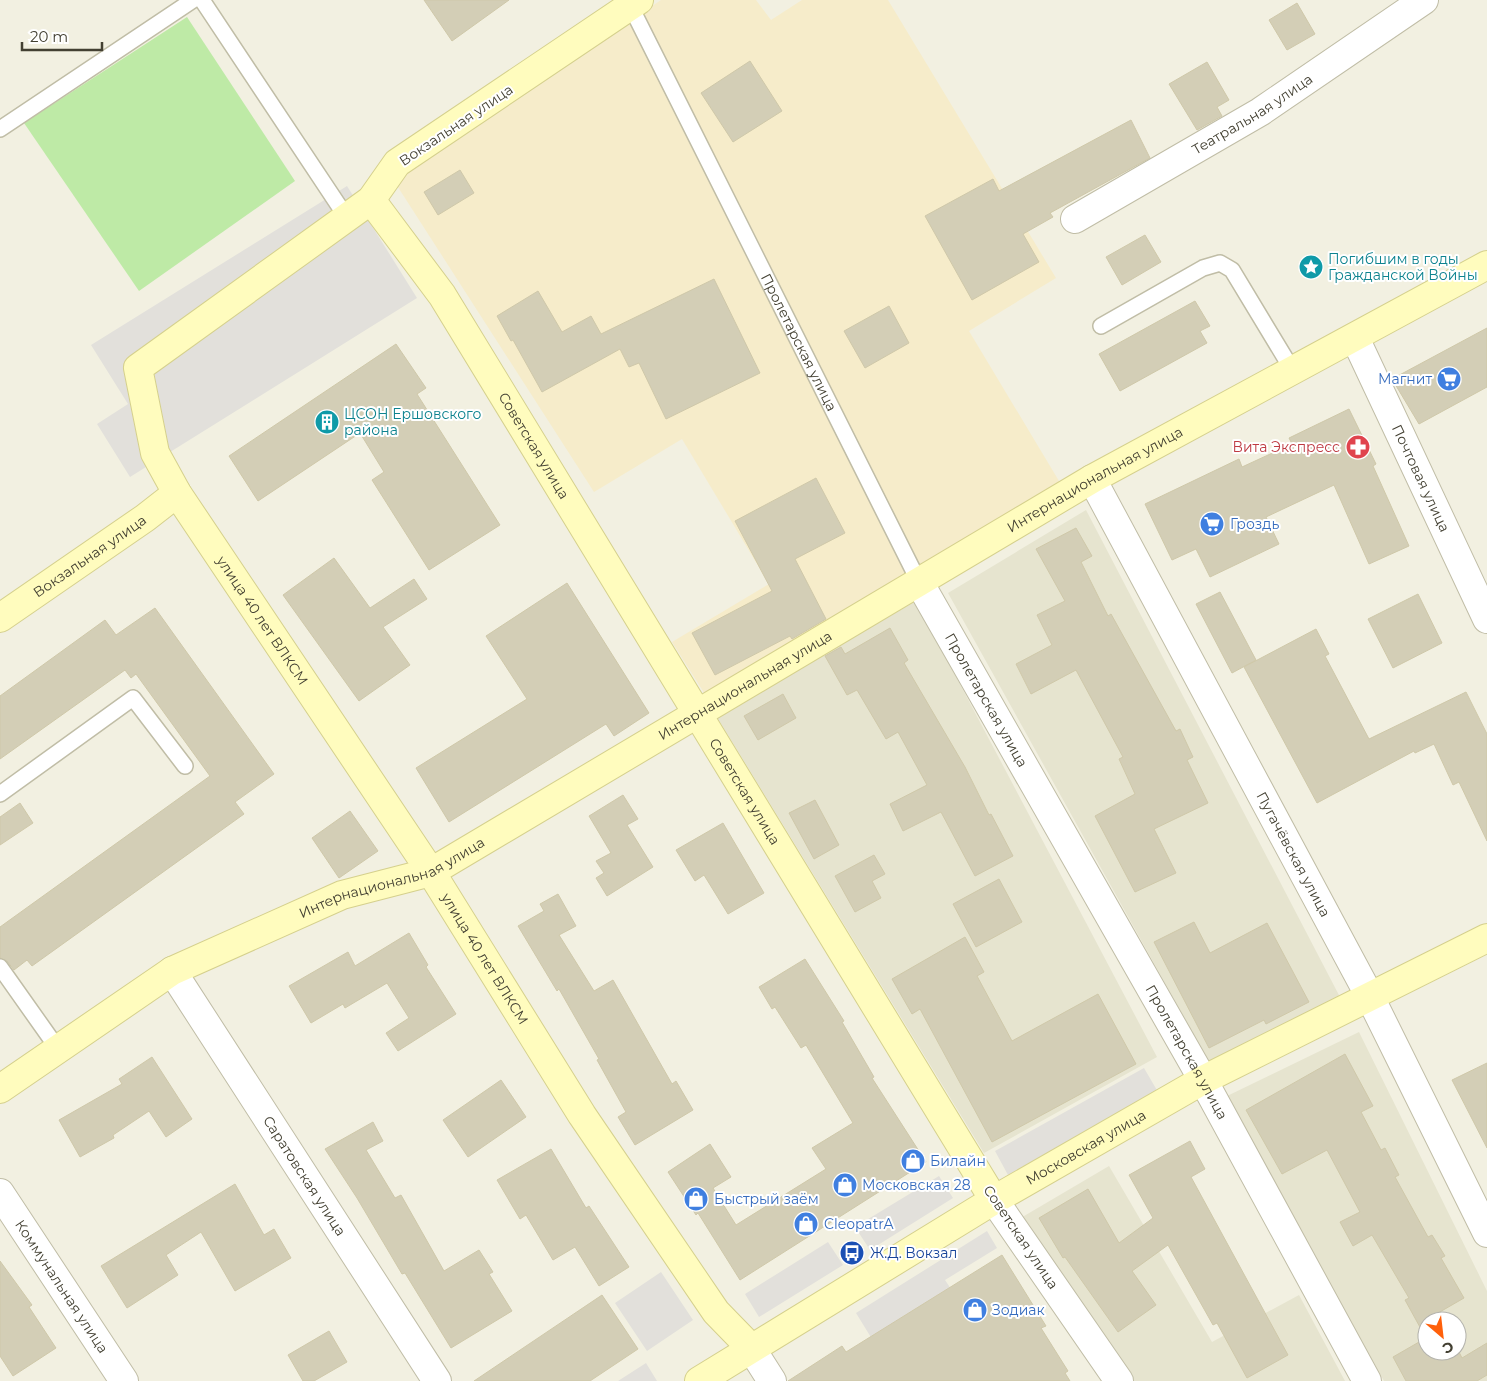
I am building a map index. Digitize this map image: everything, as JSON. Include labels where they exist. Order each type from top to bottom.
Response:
[{"type":"street","name":"Театральная улица","points":[[1074,219],[1260,112],[1424,0]]},
{"type":"street","name":"Вокзальная улица","points":[[138,368],[372,200],[397,163],[635,4]]},
{"type":"street","name":"Советская улица","points":[[372,200],[442,295],[994,1200],[1119,1381]]},
{"type":"street","name":"Интернациональная улица","points":[[0,1089],[172,971],[342,895],[432,872],[1092,479],[1487,265]]},
{"type":"street","name":"Почтовая улица","points":[[1355,338],[1487,619]]},
{"type":"street","name":"улица 40 лет ВЛКСМ","points":[[138,368],[155,452],[177,493],[432,872],[582,1115],[716,1312],[751,1348],[772,1381]]},
{"type":"street","name":"Пугачёвская улица","points":[[1092,479],[1369,995],[1487,1233]]},
{"type":"street","name":"Вокзальная улица","points":[[0,618],[145,518],[160,504],[177,493]]},
{"type":"street","name":"Пролетарская улица","points":[[919,582],[1203,1080],[1367,1381]]},
{"type":"street","name":"Московская улица","points":[[699,1381],[994,1200],[1203,1080],[1369,995],[1487,938]]},
{"type":"street","name":"Саратовская улица","points":[[172,971],[437,1381]]},
{"type":"street","name":"Коммунальная улица","points":[[0,1194],[124,1381]]},
{"type":"lane","points":[[0,129],[193,0]]},
{"type":"lane","points":[[202,0],[347,218]]},
{"type":"lane","name":"Пролетарская улица","points":[[635,4],[919,582]]},
{"type":"lane","points":[[1101,326],[1203,268],[1220,263],[1232,270],[1293,371]]},
{"type":"lane","points":[[0,794],[133,698],[186,766]]},
{"type":"lane","points":[[0,967],[58,1049]]},
{"type":"shaded area","points":[[661,0],[756,0],[771,20],[802,0],[888,0],[1056,278],[969,331],[1062,486],[708,699],[672,642],[769,584],[682,439],[594,492],[394,181]]},
{"type":"shaded area","points":[[347,186],[417,298],[130,477],[97,424],[128,404],[91,345]]},
{"type":"shaded area","points":[[1086,510],[1341,999],[1210,1064],[948,593]]},
{"type":"shaded area","points":[[916,601],[1157,1057],[984,1153],[717,717]]},
{"type":"shaded area","points":[[1359,1032],[1487,1291],[1487,1381],[1384,1381],[1225,1097]]},
{"type":"shaded area","points":[[1144,1068],[1158,1092],[1008,1175],[995,1151]]},
{"type":"shaded area","points":[[1109,1166],[1212,1342],[1299,1295],[1345,1381],[1130,1381],[1019,1219]]},
{"type":"shaded area","points":[[939,1176],[953,1198],[870,1250],[855,1227]]},
{"type":"shaded area","points":[[987,1231],[997,1248],[945,1280],[951,1289],[872,1339],[856,1313]]},
{"type":"shaded area","points":[[828,1242],[843,1265],[759,1317],[745,1294]]},
{"type":"shaded area","points":[[661,1272],[693,1320],[647,1351],[615,1303]]},
{"type":"shaded area","points":[[646,1363],[657,1381],[618,1381]]},
{"type":"green space","points":[[187,17],[295,181],[139,291],[24,123]]},
{"type":"building","points":[[424,0],[509,0],[452,41]]},
{"type":"building","points":[[1297,3],[1315,34],[1287,50],[1269,20]]},
{"type":"building","points":[[750,61],[782,111],[733,142],[701,93]]},
{"type":"building","points":[[1207,62],[1229,100],[1217,107],[1222,116],[1197,130],[1169,84]]},
{"type":"building","points":[[1131,120],[1150,158],[1050,213],[1053,217],[1023,234],[1039,262],[972,300],[925,216],[993,179],[999,191]]},
{"type":"building","points":[[460,170],[474,193],[438,215],[424,192]]},
{"type":"building","points":[[1145,235],[1161,262],[1122,285],[1106,257]]},
{"type":"building","points":[[714,279],[760,373],[666,419],[639,363],[629,367],[620,349],[542,392],[513,340],[511,341],[497,316],[538,291],[562,332],[591,316],[601,334]]},
{"type":"building","points":[[1195,301],[1210,326],[1200,331],[1207,343],[1120,391],[1099,354]]},
{"type":"building","points":[[889,306],[909,343],[865,368],[844,331]]},
{"type":"building","name":"Магнит","points":[[1487,328],[1487,387],[1419,424],[1392,379]]},
{"type":"building","points":[[396,344],[426,388],[417,394],[500,525],[429,570],[372,480],[384,472],[360,433],[258,501],[229,456]]},
{"type":"building","points":[[1349,409],[1376,464],[1373,466],[1409,546],[1369,564],[1334,485],[1266,517],[1279,544],[1210,577],[1196,549],[1172,560],[1145,504],[1239,459],[1242,467],[1292,444],[1289,438]]},
{"type":"building","points":[[816,478],[845,533],[795,559],[826,619],[792,639],[790,636],[715,675],[692,633],[772,591],[735,521]]},
{"type":"building","points":[[1076,528],[1092,556],[1081,562],[1108,616],[1111,614],[1176,731],[1180,729],[1193,757],[1187,760],[1208,803],[1154,829],[1176,873],[1135,892],[1095,816],[1135,794],[1119,759],[1123,757],[1076,670],[1031,694],[1016,664],[1052,645],[1037,615],[1065,601],[1036,549]]},
{"type":"building","points":[[334,558],[370,608],[414,579],[427,599],[383,627],[410,665],[359,701],[283,595]]},
{"type":"building","points":[[567,583],[649,713],[614,736],[606,724],[449,822],[416,768],[527,699],[486,636]]},
{"type":"building","points":[[1220,592],[1256,660],[1232,673],[1196,604]]},
{"type":"building","points":[[1418,594],[1442,643],[1393,668],[1368,619]]},
{"type":"building","points":[[155,608],[274,774],[235,802],[244,814],[32,966],[27,960],[14,970],[7,961],[0,958],[0,927],[210,776],[136,674],[131,678],[125,670],[0,759],[0,696],[105,620],[116,635]]},
{"type":"building","points":[[890,628],[908,660],[904,663],[965,767],[989,815],[991,814],[1013,856],[975,876],[941,812],[903,831],[890,804],[927,785],[898,732],[886,739],[857,690],[847,695],[825,656],[841,647],[845,654]]},
{"type":"building","points":[[1316,629],[1329,654],[1325,656],[1369,739],[1466,692],[1487,734],[1487,841],[1459,782],[1453,785],[1434,744],[1415,753],[1414,751],[1317,803],[1244,667]]},
{"type":"building","points":[[783,694],[796,718],[758,740],[744,716]]},
{"type":"building","points":[[623,795],[638,819],[627,825],[653,867],[607,896],[596,878],[604,873],[596,861],[611,853],[589,816]]},
{"type":"building","points":[[815,800],[839,845],[814,859],[789,813]]},
{"type":"building","points":[[20,803],[33,823],[0,845],[0,817]]},
{"type":"building","points":[[350,811],[378,851],[339,878],[312,838]]},
{"type":"building","points":[[723,823],[764,893],[728,914],[704,875],[695,881],[676,850]]},
{"type":"building","points":[[874,855],[885,874],[872,881],[881,898],[855,912],[835,876]]},
{"type":"building","points":[[999,879],[1022,922],[976,947],[953,904]]},
{"type":"building","points":[[558,894],[576,926],[559,935],[594,991],[613,980],[672,1084],[676,1081],[693,1110],[635,1145],[618,1117],[626,1112],[597,1060],[599,1059],[559,989],[557,991],[518,926],[544,911],[540,904]]},
{"type":"building","points":[[1194,922],[1210,953],[1267,923],[1309,1002],[1266,1024],[1264,1020],[1209,1048],[1154,942]]},
{"type":"building","points":[[409,933],[428,965],[426,967],[456,1014],[398,1051],[386,1033],[409,1018],[387,983],[345,1008],[343,1004],[311,1023],[289,986],[348,952],[355,966]]},
{"type":"building","points":[[965,937],[984,972],[977,976],[1012,1041],[1098,994],[1136,1064],[992,1142],[920,1009],[912,1014],[892,979]]},
{"type":"building","points":[[805,959],[844,1021],[842,1022],[874,1077],[872,1078],[926,1162],[740,1280],[698,1213],[696,1215],[668,1172],[710,1144],[731,1177],[713,1188],[736,1225],[826,1169],[812,1148],[853,1123],[806,1045],[801,1048],[775,1007],[772,1009],[759,987]]},
{"type":"building","points":[[1345,1054],[1373,1106],[1361,1112],[1381,1150],[1385,1148],[1399,1175],[1395,1177],[1428,1237],[1432,1235],[1445,1256],[1441,1258],[1464,1298],[1441,1311],[1417,1311],[1417,1322],[1405,1300],[1409,1298],[1372,1235],[1353,1246],[1340,1222],[1360,1212],[1327,1150],[1282,1174],[1246,1110]]},
{"type":"building","points":[[152,1057],[192,1119],[166,1137],[149,1111],[113,1135],[114,1138],[80,1157],[59,1120],[122,1084],[119,1079]]},
{"type":"building","points":[[1487,1063],[1487,1148],[1452,1080]]},
{"type":"building","points":[[501,1080],[526,1117],[468,1157],[443,1120]]},
{"type":"building","points":[[373,1122],[383,1141],[366,1150],[395,1198],[401,1195],[444,1271],[479,1250],[493,1272],[489,1274],[512,1311],[451,1348],[405,1273],[402,1274],[357,1198],[325,1149]]},
{"type":"building","points":[[1190,1141],[1205,1169],[1191,1177],[1288,1355],[1247,1378],[1217,1323],[1213,1325],[1168,1245],[1132,1271],[1156,1305],[1118,1332],[1065,1257],[1063,1258],[1039,1218],[1088,1189],[1119,1243],[1153,1218],[1129,1175]]},
{"type":"building","points":[[551,1149],[586,1208],[589,1206],[629,1267],[599,1286],[575,1247],[553,1260],[526,1215],[520,1219],[497,1180]]},
{"type":"building","points":[[235,1184],[264,1235],[274,1229],[291,1258],[235,1291],[201,1232],[166,1255],[178,1275],[127,1308],[101,1266]]},
{"type":"building","name":"Зодиак","points":[[1002,1255],[1046,1326],[1041,1328],[1068,1371],[1065,1373],[1070,1381],[788,1381],[842,1346],[846,1352]]},
{"type":"building","points":[[0,1261],[32,1305],[29,1307],[56,1348],[13,1376],[0,1356]]},
{"type":"building","points":[[602,1295],[638,1349],[590,1381],[474,1381]]},
{"type":"building","points":[[329,1331],[347,1362],[314,1381],[303,1381],[288,1355]]},
{"type":"building","points":[[1417,1343],[1417,1361],[1467,1361],[1467,1355],[1487,1343],[1487,1375],[1477,1381],[1406,1381],[1393,1357]]},
{"type":"place","name":"Погибшим в годы Гражданской Войны","points":[[1311,267]]},
{"type":"place","name":"Магнит","points":[[1449,379]]},
{"type":"place","name":"ЦСОН Ершовского района","points":[[327,422]]},
{"type":"place","name":"Вита Экспресс","points":[[1358,447]]},
{"type":"place","name":"Гроздь","points":[[1212,524]]},
{"type":"place","name":"Билайн","points":[[913,1161]]},
{"type":"place","name":"Московская 28","points":[[845,1185]]},
{"type":"place","name":"Быстрый заём","points":[[696,1199]]},
{"type":"place","name":"CleopatrA","points":[[806,1224]]},
{"type":"place","name":"Ж.Д. Вокзал","points":[[852,1253]]},
{"type":"place","name":"Зодиак","points":[[975,1310]]}]
